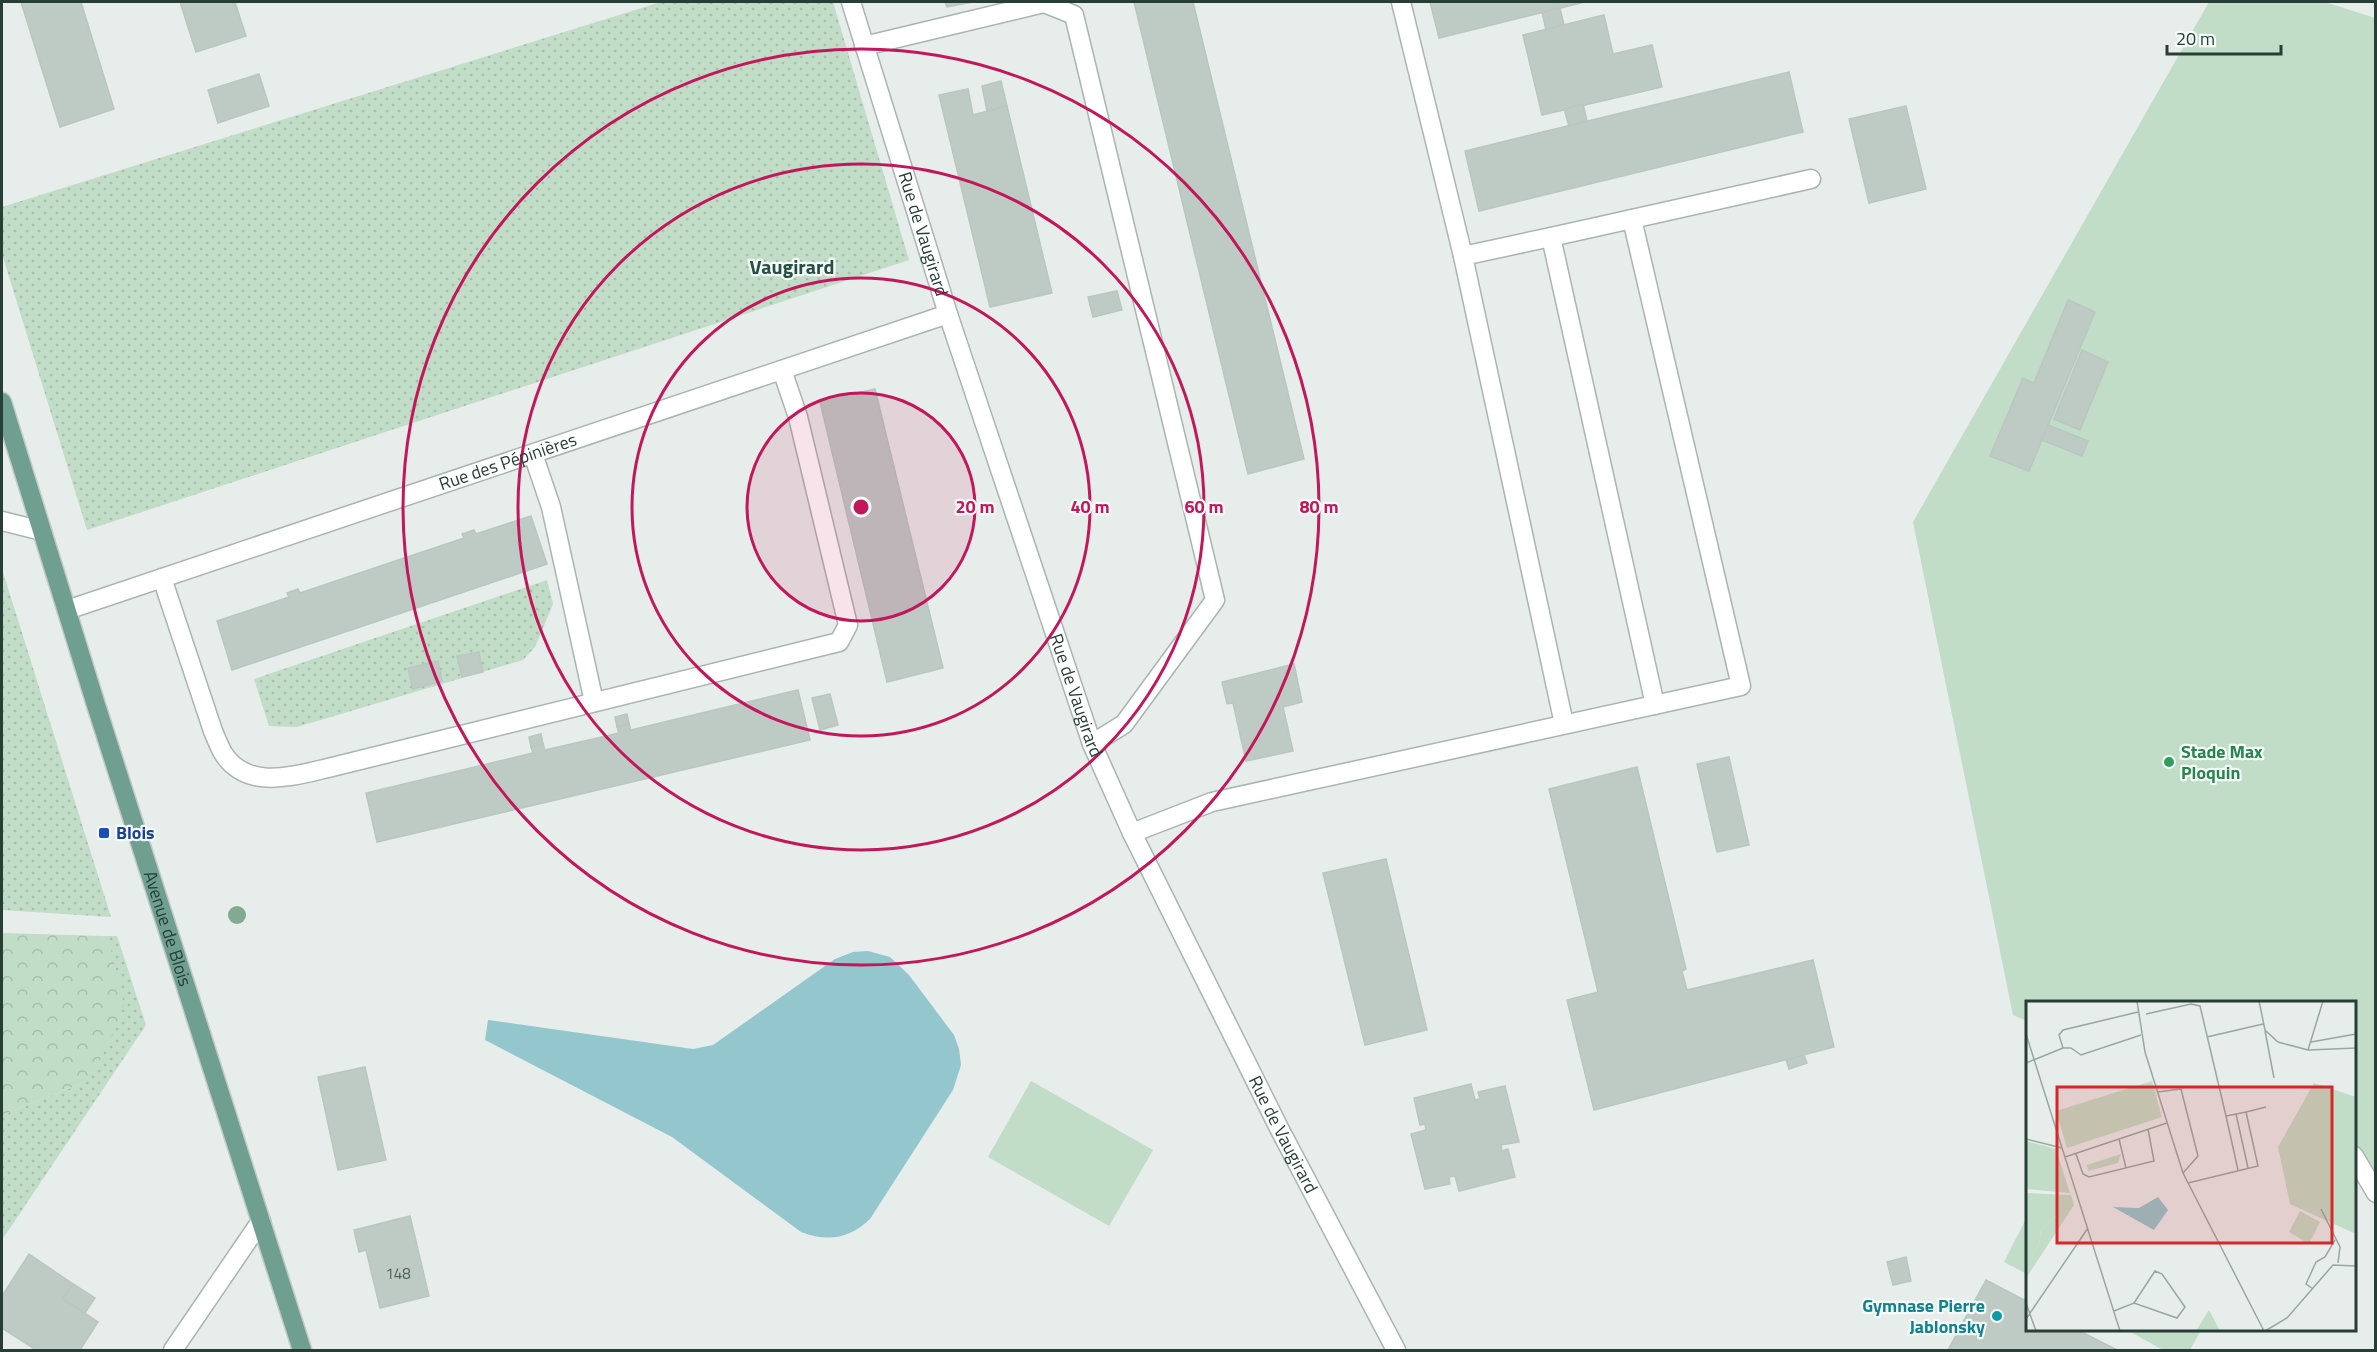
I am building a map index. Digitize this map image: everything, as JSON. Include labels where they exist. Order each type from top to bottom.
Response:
[{"type":"main road","name":"Avenue de Blois","points":[[2,402],[96,705],[303,1350]]},
{"type":"street","name":"Rue de Vaugirard","points":[[851,2],[948,314],[1092,744],[1132,833],[1314,1197],[1396,1350]]},
{"type":"street","points":[[1401,2],[1462,256],[1564,724]]},
{"type":"street","points":[[864,46],[1044,3],[1074,15],[1215,600],[1124,724],[1092,744]]},
{"type":"street","points":[[1462,256],[1811,179]]},
{"type":"street","points":[[1132,833],[1212,802],[1741,686],[1632,219]]},
{"type":"street","points":[[1551,237],[1655,705]]},
{"type":"street","name":"Rue des Pépinières","points":[[67,610],[948,314]]},
{"type":"street","points":[[162,578],[213,731],[223,754],[238,768],[270,779],[287,777],[839,642],[848,625],[798,417],[782,370]]},
{"type":"street","points":[[533,454],[551,507],[594,702]]},
{"type":"street","points":[[2,521],[42,531]]},
{"type":"street","points":[[2356,1158],[2376,1193]]},
{"type":"street","points":[[173,1350],[261,1221]]},
{"type":"green space","points":[[661,2],[833,2],[909,260],[87,530],[2,254],[2,207]]},
{"type":"green space","name":"Stade Max Ploquin","points":[[2209,2],[2325,2],[2375,18],[2375,1178],[2356,1168],[2356,1001],[2026,1001],[2026,1021],[2013,1015],[1913,522]]},
{"type":"green space","points":[[2,569],[111,917],[2,910]]},
{"type":"green space","points":[[547,580],[553,604],[535,647],[523,660],[297,727],[269,726],[254,679]]},
{"type":"green space","points":[[2,933],[102,936],[110,945],[124,1003],[115,1029],[88,1081],[2,1115]]},
{"type":"green space","points":[[102,936],[117,936],[146,1025],[2,1240],[2,1115],[88,1081],[110,945]]},
{"type":"green space","points":[[1031,1081],[1153,1150],[1109,1226],[988,1157]]},
{"type":"green space","points":[[2026,1219],[2026,1273],[2004,1262]]},
{"type":"green space","points":[[2129,1331],[2200,1331],[2190,1350],[2163,1350]]},
{"type":"water","points":[[868,951],[890,957],[909,975],[954,1035],[961,1065],[953,1090],[870,1219],[854,1231],[838,1237],[820,1237],[801,1232],[672,1137],[485,1040],[488,1020],[693,1049],[713,1045],[835,959],[853,952]]},
{"type":"building","points":[[21,2],[81,2],[114,109],[60,127]]},
{"type":"building","points":[[180,2],[235,2],[246,36],[196,52]]},
{"type":"building","points":[[945,2],[973,2],[947,7]]},
{"type":"building","points":[[1134,2],[1193,2],[1304,459],[1248,474]]},
{"type":"building","points":[[1430,2],[1585,2],[1439,38]]},
{"type":"building","points":[[1560,8],[1564,25],[1546,30],[1542,12]]},
{"type":"building","points":[[1604,15],[1613,54],[1652,45],[1662,87],[1542,115],[1523,35]]},
{"type":"building","points":[[1789,72],[1803,132],[1479,211],[1465,151]]},
{"type":"building","points":[[259,74],[269,106],[218,123],[208,90]]},
{"type":"building","points":[[1001,81],[1007,106],[987,111],[982,86]]},
{"type":"building","points":[[968,89],[973,115],[1007,106],[1052,293],[990,307],[939,95]]},
{"type":"building","points":[[1583,104],[1587,121],[1569,126],[1564,109]]},
{"type":"building","points":[[1906,106],[1926,189],[1869,203],[1849,119]]},
{"type":"building","points":[[1117,291],[1122,310],[1093,317],[1088,297]]},
{"type":"building","points":[[2068,300],[2095,312],[2029,471],[1990,456],[2023,378],[2034,383]]},
{"type":"building","points":[[2082,350],[2108,362],[2080,430],[2054,419]]},
{"type":"building","points":[[875,389],[943,668],[887,682],[820,402]]},
{"type":"building","points":[[2048,425],[2088,441],[2082,456],[2042,440]]},
{"type":"building","points":[[531,516],[547,564],[232,670],[217,621],[289,597],[287,593],[298,589],[300,593],[464,538],[462,534],[474,530],[476,534]]},
{"type":"building","points":[[479,652],[483,672],[462,677],[457,656]]},
{"type":"building","points":[[438,661],[442,681],[413,689],[408,668]]},
{"type":"building","points":[[1294,664],[1302,702],[1283,707],[1293,751],[1246,761],[1233,703],[1227,704],[1222,682]]},
{"type":"building","points":[[798,690],[810,740],[377,842],[366,793],[533,753],[531,747],[543,744],[545,750],[619,733],[617,727],[629,724],[631,730]]},
{"type":"building","points":[[830,694],[838,725],[820,730],[812,698]]},
{"type":"building","points":[[627,714],[629,724],[617,727],[615,717]]},
{"type":"building","points":[[541,734],[543,744],[531,747],[529,737]]},
{"type":"building","points":[[1729,757],[1749,845],[1717,852],[1697,764]]},
{"type":"building","points":[[1637,767],[1686,969],[1682,971],[1687,990],[1813,960],[1834,1047],[1594,1110],[1567,1000],[1598,992],[1549,789]]},
{"type":"building","points":[[1386,859],[1427,1030],[1365,1045],[1323,873]]},
{"type":"building","points":[[1804,1055],[1807,1063],[1789,1069],[1786,1060]]},
{"type":"building","points":[[365,1067],[386,1160],[338,1170],[318,1077]]},
{"type":"building","points":[[1471,1084],[1475,1100],[1480,1099],[1478,1092],[1505,1086],[1519,1142],[1501,1145],[1502,1151],[1508,1149],[1515,1177],[1459,1191],[1455,1176],[1449,1177],[1450,1184],[1425,1189],[1411,1134],[1426,1130],[1425,1124],[1420,1125],[1414,1098]]},
{"type":"building","points":[[410,1216],[429,1296],[380,1308],[366,1250],[359,1252],[354,1230]]},
{"type":"building","points":[[29,1254],[73,1284],[63,1299],[98,1322],[80,1350],[36,1350],[2,1328],[2,1296]]},
{"type":"building","points":[[1906,1257],[1911,1281],[1893,1285],[1887,1262]]},
{"type":"building","name":"Gymnase Pierre Jablonsky","points":[[1986,1280],[2026,1301],[2026,1331],[2080,1331],[2117,1350],[1948,1350]]},
{"type":"building","points":[[73,1284],[95,1298],[85,1313],[63,1299]]},
{"type":"place","name":"Stade Max Ploquin","points":[[2169,762]]},
{"type":"place","name":"Blois","points":[[104,833]]},
{"type":"place","name":"Gymnase Pierre Jablonsky","points":[[1997,1316]]},
{"type":"district","name":"Vaugirard","points":[[792,267]]}]
